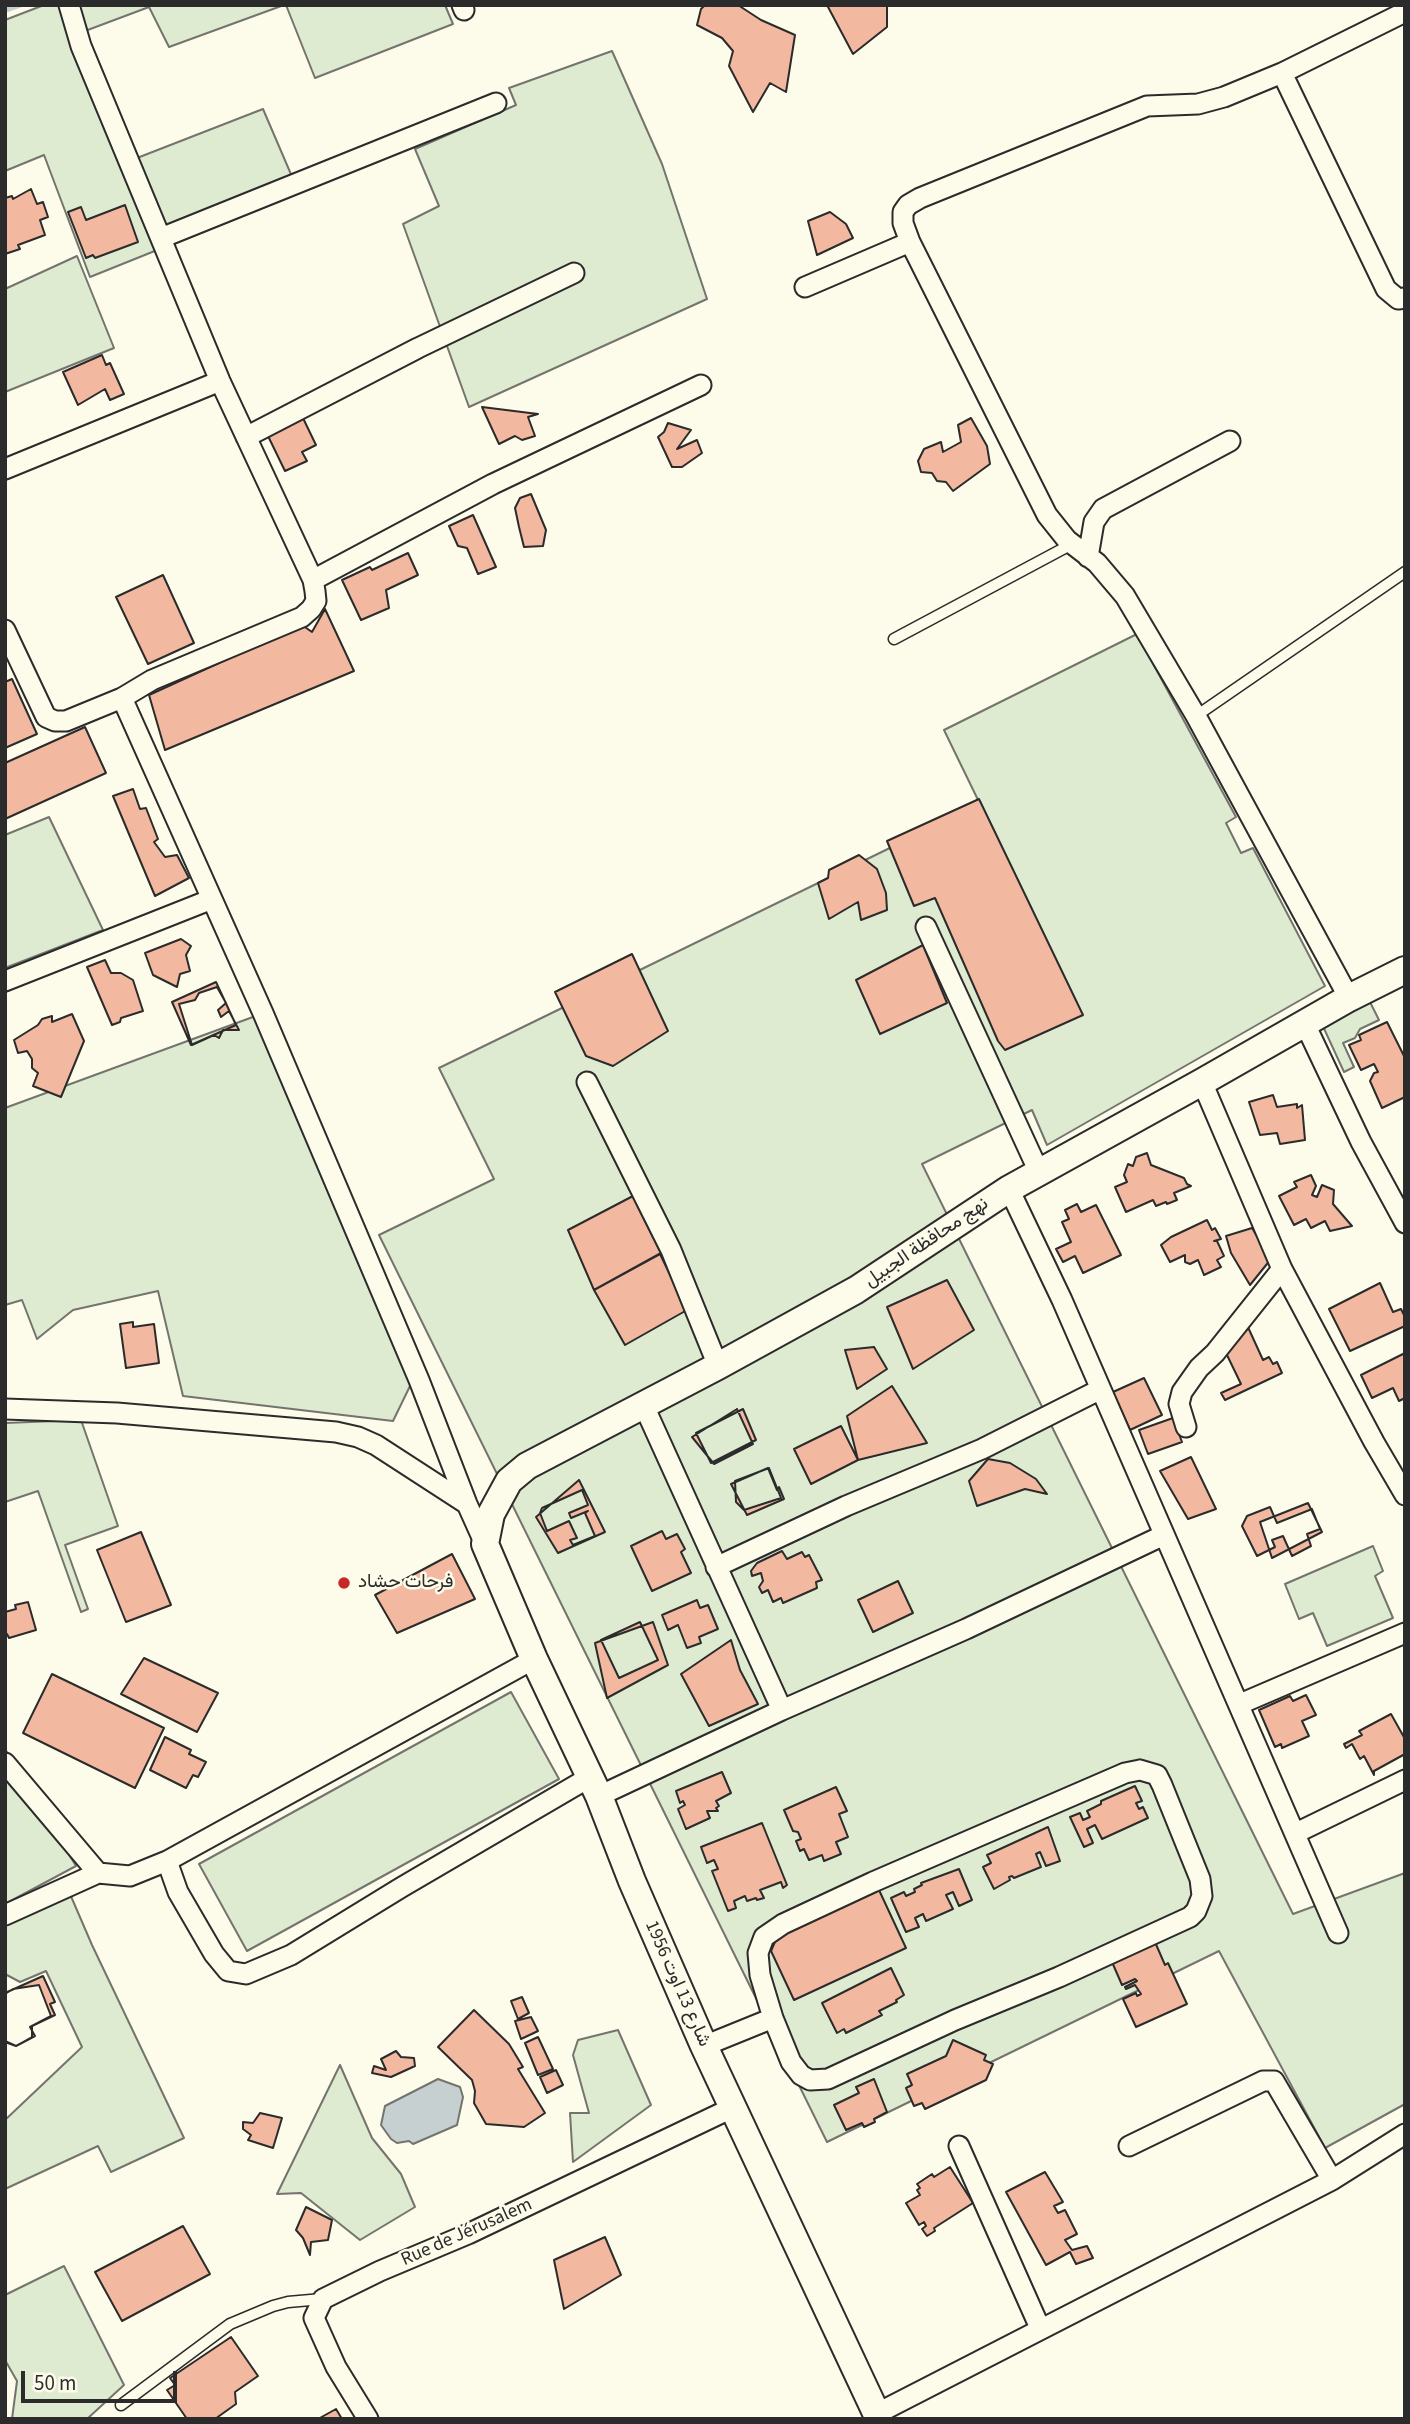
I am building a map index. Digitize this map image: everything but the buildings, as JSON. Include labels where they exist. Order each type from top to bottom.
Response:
[{"type":"street","points":[[5,630],[46,717],[55,721],[66,721],[122,698],[152,680],[302,617],[316,601],[313,580],[220,381],[81,46],[69,5]]},
{"type":"street","points":[[1349,998],[1196,716],[1125,596],[1102,568],[1072,544],[1047,515],[910,242],[903,223],[903,212],[908,205],[920,198],[1147,106],[1198,104],[1224,97],[1282,73],[1405,12]]},
{"type":"street","points":[[1282,73],[1386,289],[1398,299],[1405,298]]},
{"type":"street","points":[[161,238],[496,103]]},
{"type":"street","points":[[805,287],[910,242]]},
{"type":"street","points":[[246,437],[418,348],[574,273]]},
{"type":"street","points":[[5,470],[220,381]]},
{"type":"street","points":[[313,580],[493,484],[701,385]]},
{"type":"street","points":[[1088,556],[1094,522],[1103,509],[1230,441]]},
{"type":"street","points":[[122,698],[382,1292],[485,1544]]},
{"type":"street","points":[[5,981],[212,899]]},
{"type":"street","points":[[926,927],[1039,1172]]},
{"type":"street","name":"نهج محافظة الجبيل","points":[[485,1544],[491,1514],[509,1481],[527,1466],[644,1406],[856,1290],[1009,1189],[1349,998],[1405,970]]},
{"type":"street","points":[[1306,1024],[1361,1142],[1405,1223]]},
{"type":"street","points":[[587,1082],[671,1250],[718,1366]]},
{"type":"street","points":[[1202,1082],[1282,1269],[1405,1496]]},
{"type":"street","points":[[1009,1189],[1062,1300],[1338,1933]]},
{"type":"street","points":[[1186,1427],[1179,1404],[1182,1392],[1282,1269]]},
{"type":"street","points":[[716,1567],[846,1506],[982,1449],[1099,1390]]},
{"type":"street","points":[[644,1406],[782,1710]]},
{"type":"street","points":[[5,1409],[117,1413],[336,1432],[376,1445],[467,1504]]},
{"type":"street","points":[[167,1861],[178,1892],[214,1954],[228,1971],[246,1975],[291,1955],[402,1887],[594,1786],[782,1710],[966,1629],[1164,1535]]},
{"type":"street","name":"شارع 13 اوت 1956","points":[[485,1544],[534,1659],[594,1786],[704,2046],[879,2416]]},
{"type":"street","points":[[1240,1704],[1405,1633]]},
{"type":"street","points":[[5,1915],[98,1873],[130,1876],[167,1861],[534,1659]]},
{"type":"street","points":[[5,1763],[98,1873]]},
{"type":"street","points":[[1140,1770],[1157,1775],[1202,1888],[1200,1903],[1190,1917],[828,2079],[810,2080],[802,2075],[791,2062],[773,2018],[760,1975],[758,1953],[765,1937],[783,1924],[1125,1773],[1140,1770]]},
{"type":"street","points":[[1296,1833],[1405,1780]]},
{"type":"street","points":[[704,2046],[773,2018]]},
{"type":"street","points":[[1129,2146],[1263,2081],[1274,2081],[1332,2180]]},
{"type":"street","name":"Rue de Jérusalem","points":[[323,2299],[380,2271],[468,2234],[734,2107]]},
{"type":"street","points":[[879,2416],[1040,2328],[1125,2288],[1221,2235],[1332,2180],[1405,2134]]},
{"type":"street","points":[[958,2146],[1040,2328]]},
{"type":"street","points":[[323,2299],[314,2318],[336,2367],[368,2419]]},
{"type":"lane","points":[[894,639],[1072,544]]},
{"type":"lane","points":[[1196,716],[1405,572]]},
{"type":"lane","points":[[121,2405],[230,2324],[281,2304],[323,2299]]},
{"type":"green space","points":[[44,5],[284,5],[169,47],[149,7],[85,31],[137,158],[263,109],[299,193],[90,277],[44,155],[5,171],[5,20]]},
{"type":"green space","points":[[286,5],[445,5],[453,24],[315,78]]},
{"type":"green space","points":[[612,51],[662,164],[707,299],[469,407],[403,224],[439,206],[415,149],[516,105],[509,88]]},
{"type":"green space","points":[[77,256],[114,348],[5,392],[5,289]]},
{"type":"green space","points":[[1137,634],[1236,817],[1226,823],[1241,853],[1253,848],[1325,986],[1047,1145],[1032,1110],[922,1164],[1293,1914],[1405,1873],[1405,2104],[1325,2148],[1219,1951],[827,2142],[379,1235],[494,1179],[439,1068],[980,804],[944,730]]},
{"type":"green space","points":[[49,817],[103,930],[5,968],[5,835]]},
{"type":"green space","points":[[1369,1000],[1379,1020],[1360,1029],[1355,1038],[1343,1043],[1354,1067],[1344,1072],[1321,1022]]},
{"type":"green space","points":[[272,1010],[411,1384],[393,1421],[183,1396],[158,1291],[73,1310],[37,1339],[22,1300],[5,1305],[5,1108]]},
{"type":"green space","points":[[81,1420],[118,1526],[65,1545],[88,1609],[81,1612],[38,1491],[5,1502],[5,1423]]},
{"type":"green space","points":[[1373,1546],[1383,1571],[1375,1576],[1393,1618],[1327,1646],[1313,1613],[1299,1619],[1285,1584]]},
{"type":"green space","points":[[511,1692],[559,1779],[247,1951],[199,1864]]},
{"type":"green space","points":[[5,1749],[76,1866],[5,1904]]},
{"type":"green space","points":[[70,1894],[184,2138],[111,2172],[98,2146],[5,2189],[5,2120],[82,2047],[46,1971],[20,1982],[5,1974],[5,1920]]},
{"type":"green space","points":[[618,2030],[651,2105],[573,2162],[570,2113],[589,2113],[573,2055],[578,2040]]},
{"type":"green space","points":[[340,2065],[372,2138],[401,2174],[415,2207],[360,2240],[301,2193],[277,2194]]},
{"type":"green space","points":[[64,2266],[124,2385],[87,2419],[12,2419],[17,2381],[5,2360],[5,2295]]},
{"type":"shaded area","points":[[438,2079],[460,2087],[463,2097],[457,2125],[413,2144],[409,2141],[397,2143],[391,2139],[381,2125],[385,2106]]},
{"type":"waterway","points":[[5,10],[19,5]]},
{"type":"place","name":"فرحات حشاد","points":[[344,1583]]}]
